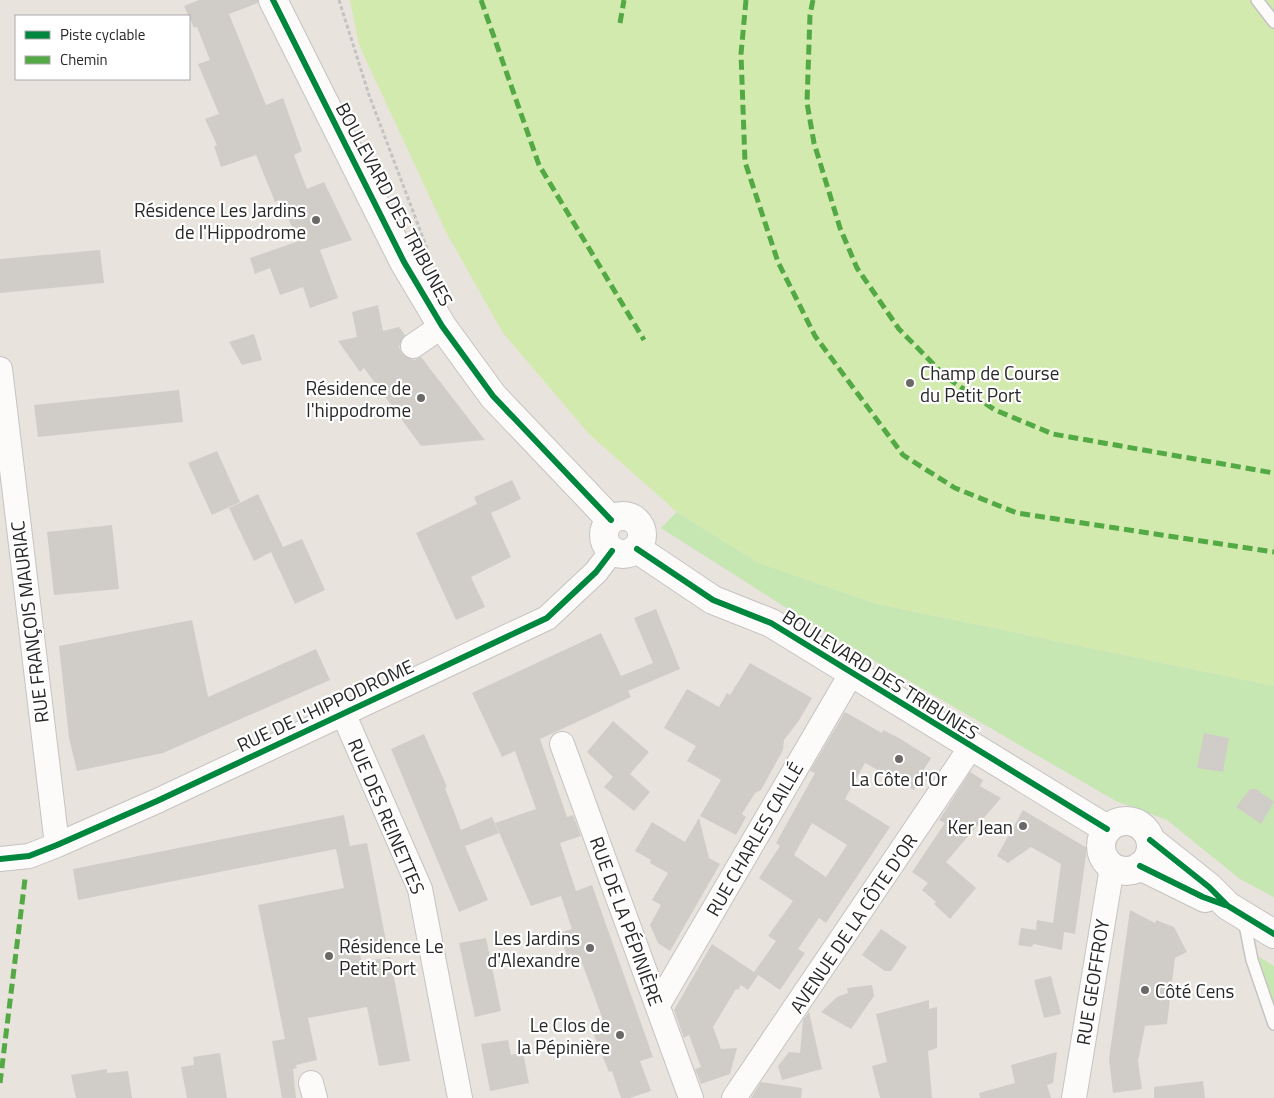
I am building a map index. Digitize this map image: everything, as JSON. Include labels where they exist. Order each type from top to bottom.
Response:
[{"type":"street","name":"BOULEVARD DES TRIBUNES","points":[[273,0],[404,262],[442,326],[493,396],[611,520],[623,515],[636,519],[640,524],[643,537],[624,550],[713,600],[771,623],[851,674],[1107,829]]},
{"type":"street","points":[[412,346],[442,326]]},
{"type":"street","name":"RUE FRANÇOIS MAURIAC","points":[[0,369],[57,845]]},
{"type":"street","name":"RUE DE L'HIPPODROME","points":[[0,859],[29,856],[157,801],[547,618],[596,572],[624,550]]},
{"type":"street","name":"RUE CHARLES CAILLÉ","points":[[658,1005],[851,674]]},
{"type":"street","name":"RUE DES REINETTES","points":[[343,713],[420,888],[460,1098]]},
{"type":"street","name":"RUE DE LA PÉPINIÈRE","points":[[562,744],[692,1098]]},
{"type":"street","name":"AVENUE DE LA CÔTE D'OR","points":[[734,1098],[971,747]]},
{"type":"street","points":[[1150,840],[1147,859],[1140,866],[1131,870],[1121,870],[1112,867],[1104,859],[1101,849],[1102,839],[1107,829],[1114,824],[1132,822],[1146,832],[1150,840],[1209,887],[1235,911]]},
{"type":"street","points":[[1140,866],[1235,911],[1274,934]]},
{"type":"street","name":"RUE GEOFFROY","points":[[1074,1098],[1112,867]]},
{"type":"lane","points":[[1257,0],[1274,22]]},
{"type":"lane","points":[[1235,911],[1274,1024]]},
{"type":"path","points":[[339,0],[369,95],[430,255]]},
{"type":"green space","name":"Champ de Course du Petit Port","points":[[350,0],[1274,0],[1274,686],[877,604],[759,563],[677,512],[589,434],[503,333],[447,234],[359,45]]},
{"type":"green space","points":[[677,512],[759,563],[877,604],[1274,686],[1274,897],[1240,879],[1167,820],[1116,801],[818,628],[661,528]]},
{"type":"green space","points":[[1258,956],[1274,966],[1274,1005]]},
{"type":"building","points":[[199,0],[258,0],[258,3],[229,14],[266,105],[283,98],[302,151],[294,155],[307,189],[324,182],[352,240],[320,250],[338,298],[310,308],[303,287],[280,295],[270,268],[255,274],[250,258],[299,241],[279,200],[275,202],[256,155],[221,167],[214,146],[217,145],[205,119],[219,114],[198,64],[210,60],[197,27],[194,28],[190,15],[188,15],[184,6]]},
{"type":"building","points":[[100,250],[104,283],[0,293],[0,259]]},
{"type":"building","name":"Résidence de l'hippodrome","points":[[378,305],[383,331],[399,327],[405,335],[399,347],[402,354],[414,360],[421,357],[485,440],[421,446],[364,368],[360,372],[338,341],[357,337],[352,312]]},
{"type":"building","points":[[254,334],[262,360],[242,365],[229,342]]},
{"type":"building","points":[[179,390],[183,422],[38,437],[34,405]]},
{"type":"building","points":[[217,451],[240,502],[212,515],[188,463]]},
{"type":"building","points":[[512,480],[521,499],[491,513],[511,557],[471,577],[485,607],[456,620],[416,533],[477,504],[474,497]]},
{"type":"building","points":[[258,494],[283,547],[302,539],[325,590],[295,604],[271,552],[254,561],[229,508]]},
{"type":"building","points":[[112,525],[119,589],[54,595],[47,532]]},
{"type":"building","points":[[656,609],[680,669],[628,691],[631,697],[540,739],[567,817],[573,815],[581,836],[560,843],[576,891],[592,885],[653,1057],[640,1061],[651,1091],[630,1098],[621,1098],[612,1071],[609,1072],[590,1025],[603,1020],[582,963],[571,967],[559,933],[572,929],[561,896],[531,906],[495,823],[536,809],[515,751],[502,757],[472,693],[601,633],[621,676],[653,663],[634,618]]},
{"type":"building","points":[[192,620],[208,697],[316,649],[330,680],[163,753],[77,771],[69,738],[59,646]]},
{"type":"building","points":[[750,663],[812,698],[798,722],[784,740],[783,750],[761,790],[755,793],[742,814],[746,817],[736,835],[700,816],[721,780],[687,761],[696,746],[664,728],[687,689],[719,707],[727,693],[730,695]]},
{"type":"building","points":[[845,712],[882,733],[883,730],[899,738],[931,758],[923,771],[926,773],[914,790],[865,763],[845,799],[890,827],[826,923],[819,918],[798,949],[805,953],[780,990],[758,975],[748,990],[741,985],[738,990],[736,989],[713,1027],[721,1049],[737,1048],[730,1074],[701,1084],[695,1069],[701,1067],[689,1035],[684,1038],[674,1010],[712,944],[754,972],[776,941],[768,936],[793,901],[759,878],[780,846],[776,843],[815,773],[810,771]],"holes":[[[812,823],[847,845],[826,877],[794,855]]]},
{"type":"building","points":[[613,721],[649,752],[630,774],[650,792],[634,811],[604,787],[613,777],[587,752]]},
{"type":"building","points":[[1204,733],[1229,738],[1223,772],[1197,768]]},
{"type":"building","points":[[424,734],[447,787],[445,788],[461,830],[492,817],[499,833],[465,846],[488,900],[459,912],[391,749]]},
{"type":"building","points":[[970,772],[983,780],[980,786],[1001,798],[946,862],[976,888],[950,919],[934,904],[936,902],[922,890],[928,883],[912,872],[945,823],[939,820]]},
{"type":"building","points":[[1250,789],[1256,789],[1274,802],[1261,824],[1236,807]]},
{"type":"building","points":[[1023,810],[1087,848],[1075,934],[1064,932],[1062,950],[1034,944],[1031,947],[1018,945],[1021,928],[1036,930],[1037,920],[1053,923],[1061,864],[1031,847],[1008,863],[997,856]]},
{"type":"building","name":"Résidence Le Petit Port","points":[[344,815],[350,846],[367,843],[386,941],[359,952],[362,962],[390,957],[410,1061],[379,1066],[367,1007],[308,1018],[317,1060],[296,1065],[297,1068],[293,1069],[296,1098],[282,1098],[272,1041],[285,1039],[258,905],[344,888],[336,849],[78,900],[73,869]]},
{"type":"building","points":[[699,818],[709,858],[720,864],[670,951],[658,943],[650,925],[661,905],[652,900],[668,873],[650,863],[651,860],[635,851],[652,822],[685,842]]},
{"type":"building","name":"Côté Cens","points":[[1130,910],[1155,923],[1156,920],[1174,927],[1187,952],[1175,958],[1167,1024],[1145,1026],[1138,1061],[1142,1089],[1113,1093],[1109,1059]]},
{"type":"building","points":[[881,929],[907,947],[891,971],[885,971],[862,955]]},
{"type":"building","points":[[486,938],[501,1011],[475,1017],[459,943]]},
{"type":"building","points":[[1051,976],[1061,1014],[1044,1018],[1034,980]]},
{"type":"building","points":[[872,985],[874,996],[851,1029],[821,1012],[837,997],[848,993],[847,988]]},
{"type":"building","points":[[929,1000],[929,1009],[937,1007],[937,1048],[928,1051],[932,1098],[880,1098],[872,1066],[887,1062],[876,1014]]},
{"type":"building","points":[[809,1012],[822,1069],[782,1080],[778,1066],[789,1052],[800,1053],[803,1020]]},
{"type":"building","points":[[508,1040],[511,1055],[523,1052],[529,1083],[490,1091],[481,1044]]},
{"type":"building","points":[[1057,1052],[1053,1083],[1047,1085],[1051,1098],[980,1098],[979,1093],[1015,1083],[1011,1065]]},
{"type":"building","points":[[220,1053],[227,1098],[187,1098],[181,1067],[194,1065],[193,1057]]},
{"type":"building","points":[[107,1069],[107,1073],[128,1071],[132,1098],[76,1098],[71,1075]]},
{"type":"building","points":[[1203,1081],[1205,1098],[1154,1098],[1154,1087]]},
{"type":"building","points":[[761,1082],[802,1088],[801,1098],[751,1098]]},
{"type":"marked path","points":[[481,0],[539,165],[644,340]]},
{"type":"marked path","points":[[620,23],[624,0]]},
{"type":"marked path","points":[[746,0],[741,54],[745,162],[778,262],[815,336],[903,455],[955,488],[1017,513],[1274,552]]},
{"type":"marked path","points":[[813,0],[810,15],[807,103],[814,143],[840,228],[857,268],[899,329],[946,377],[995,410],[1053,434],[1274,473]]},
{"type":"marked path","points":[[0,1083],[25,879]]},
{"type":"cycle path","points":[[273,0],[404,262],[442,326],[493,396],[611,520]]},
{"type":"cycle path","points":[[637,549],[713,600],[771,623],[1107,829]]},
{"type":"cycle path","points":[[0,859],[29,856],[157,801],[547,618],[596,572],[612,551]]},
{"type":"cycle path","points":[[1150,840],[1209,887],[1228,906],[1274,934]]},
{"type":"cycle path","points":[[1140,866],[1203,897],[1225,905]]},
{"type":"place","name":"Résidence Les Jardins de l'Hippodrome","points":[[316,220]]},
{"type":"place","name":"Champ de Course du Petit Port","points":[[910,383]]},
{"type":"place","name":"Résidence de l'hippodrome","points":[[421,398]]},
{"type":"place","name":"La Côte d'Or","points":[[899,759]]},
{"type":"place","name":"Ker Jean","points":[[1023,826]]},
{"type":"place","name":"Les Jardins d'Alexandre","points":[[590,948]]},
{"type":"place","name":"Résidence Le Petit Port","points":[[329,956]]},
{"type":"place","name":"Côté Cens","points":[[1145,990]]},
{"type":"place","name":"Le Clos de la Pépinière","points":[[620,1035]]}]
